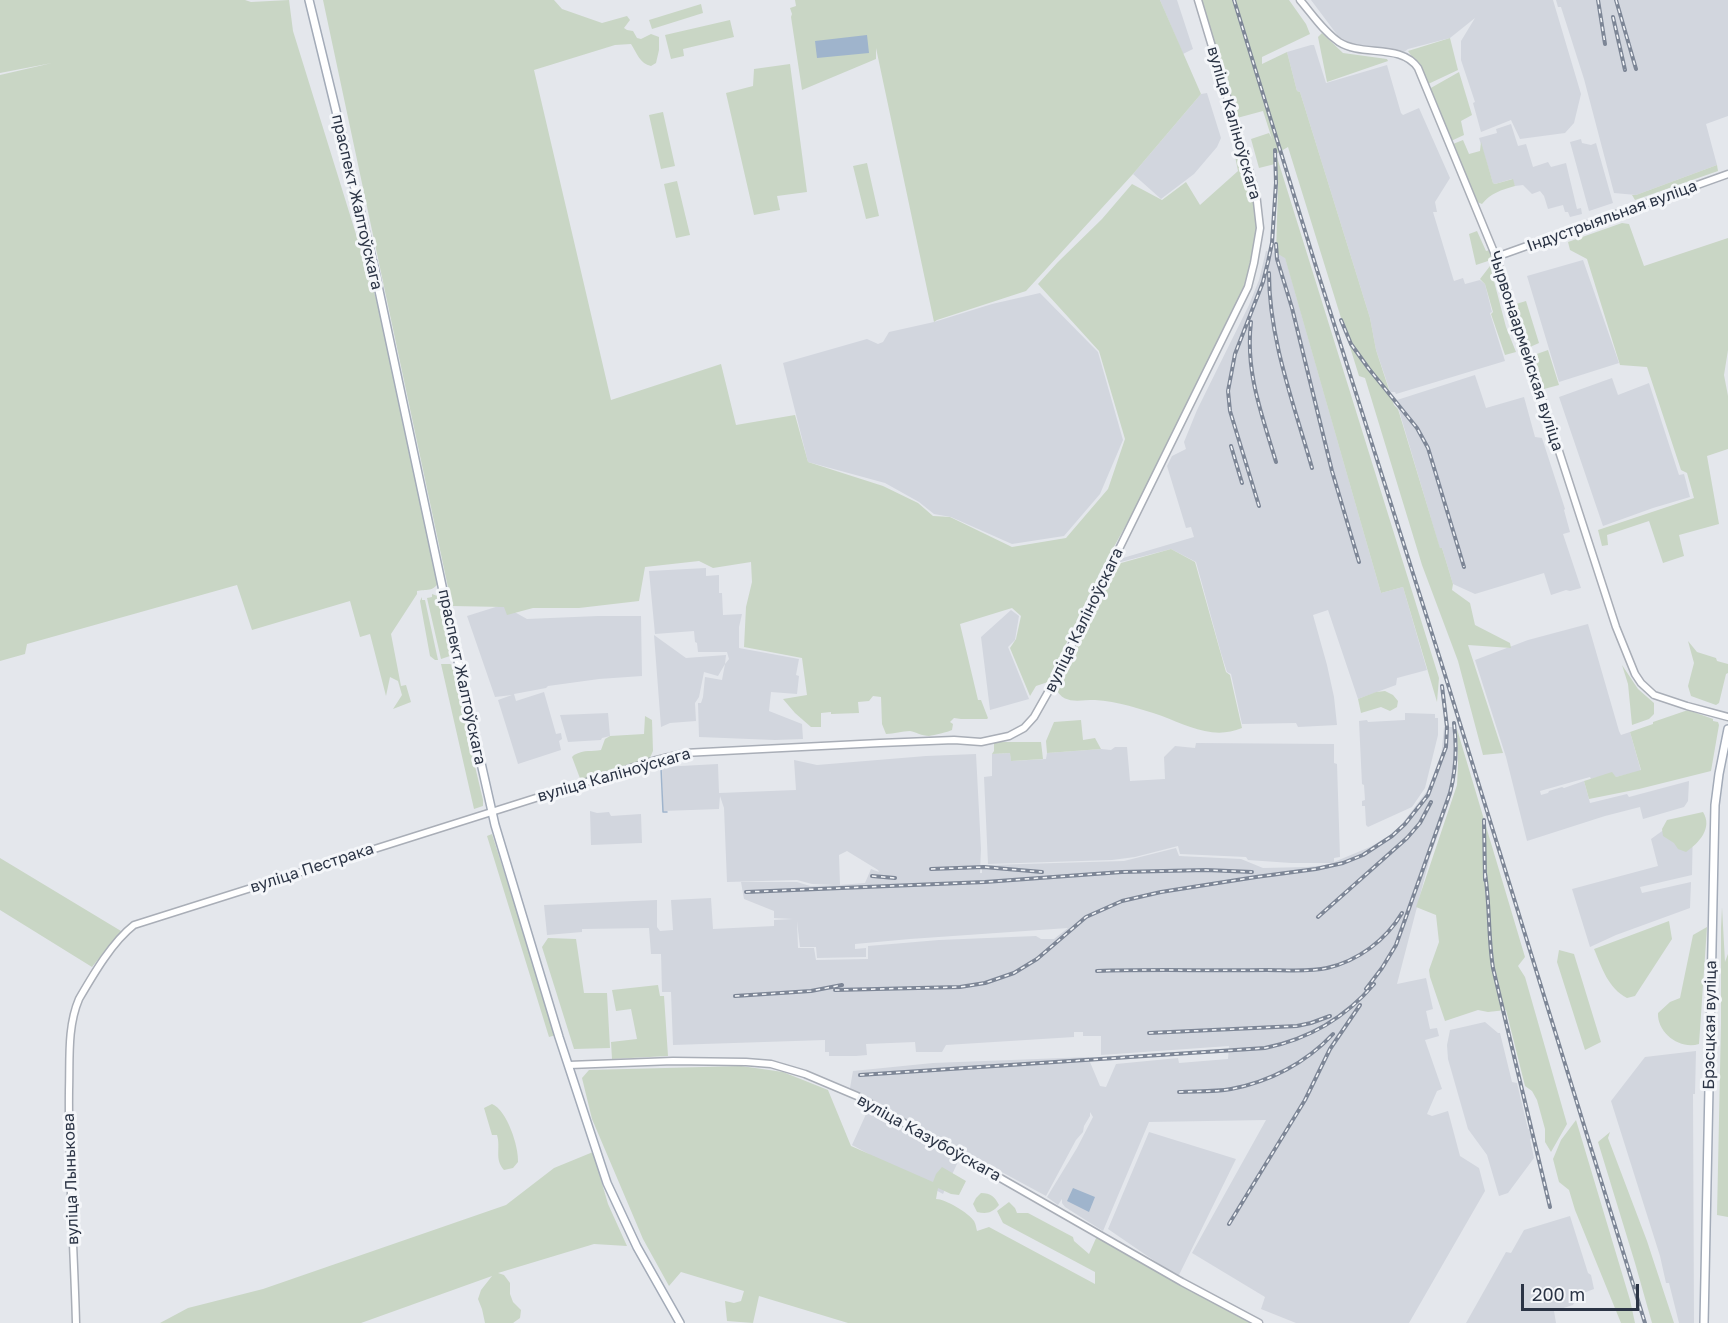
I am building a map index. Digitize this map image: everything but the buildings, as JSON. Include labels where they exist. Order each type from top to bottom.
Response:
[{"type":"main road","name":"праспект Жалтоўскага","points":[[307,0],[374,267],[491,812],[569,1065],[611,1191],[654,1279],[680,1323]]},
{"type":"main road","name":"Брэсцкая вуліца","points":[[1704,1323],[1715,805],[1728,729]]},
{"type":"street","name":"вуліца Каліноўскага","points":[[491,812],[684,753],[948,741],[981,742],[1008,736],[1024,728],[1034,717],[1052,687],[1245,294],[1252,275],[1260,228],[1256,193],[1198,0]]},
{"type":"street","name":"Чырвонаармейская вуліца","points":[[1300,0],[1339,42],[1353,48],[1408,58],[1418,68],[1496,257],[1630,664],[1641,683],[1654,695],[1728,717]]},
{"type":"street","name":"Індустрыяльная вуліца","points":[[1496,257],[1728,174]]},
{"type":"street","name":"вуліца Пестрака","points":[[134,925],[491,812]]},
{"type":"street","name":"вуліца Лынькова","points":[[76,1323],[69,1128],[71,1035],[75,1008],[79,999],[113,947],[134,925]]},
{"type":"street","name":"вуліца Казубоўскага","points":[[569,1065],[672,1061],[746,1062],[771,1064],[806,1074],[857,1096],[1182,1282],[1259,1323]]},
{"type":"shaded area","points":[[1160,0],[1177,0],[1193,49],[1183,54]]},
{"type":"shaded area","points":[[1311,0],[1553,0],[1581,94],[1574,123],[1565,133],[1520,139],[1511,120],[1481,132],[1473,103],[1475,102],[1461,60],[1461,41],[1475,18],[1450,38],[1404,52],[1350,43],[1338,36]]},
{"type":"shaded area","points":[[1556,0],[1728,0],[1728,116],[1706,124],[1717,165],[1636,195],[1614,193],[1584,79],[1561,7],[1558,7]]},
{"type":"shaded area","points":[[1314,45],[1326,83],[1387,65],[1401,113],[1403,115],[1419,108],[1450,178],[1435,202],[1437,212],[1433,212],[1454,281],[1463,278],[1465,284],[1480,280],[1485,284],[1492,312],[1490,313],[1505,361],[1396,394],[1390,392],[1397,400],[1475,375],[1486,408],[1524,397],[1535,437],[1542,438],[1565,509],[1570,532],[1563,534],[1581,588],[1551,595],[1544,573],[1475,594],[1453,584],[1442,548],[1440,549],[1398,407],[1386,396],[1344,332],[1347,330],[1390,391],[1376,350],[1370,318],[1300,92],[1297,91],[1287,52]]},
{"type":"shaded area","points":[[1207,93],[1221,138],[1217,147],[1194,174],[1161,199],[1133,174],[1201,94]]},
{"type":"shaded area","points":[[1511,124],[1518,146],[1526,144],[1533,167],[1548,162],[1551,167],[1566,163],[1577,209],[1581,208],[1582,214],[1570,217],[1563,205],[1548,209],[1540,191],[1532,194],[1523,185],[1515,186],[1512,179],[1493,183],[1479,138],[1497,133],[1496,129]]},
{"type":"shaded area","points":[[1581,139],[1582,143],[1591,145],[1596,143],[1613,203],[1589,211],[1570,142]]},
{"type":"shaded area","points":[[1266,251],[1285,257],[1381,593],[1403,587],[1427,670],[1397,678],[1396,685],[1358,699],[1328,610],[1313,615],[1334,697],[1337,725],[1298,727],[1296,723],[1242,724],[1231,674],[1227,672],[1221,653],[1196,562],[1171,549],[1113,564],[1116,560],[1194,537],[1191,527],[1186,528],[1167,466],[1172,456],[1186,449],[1184,442],[1197,410],[1249,305],[1259,280]]},
{"type":"shaded area","points":[[1583,260],[1619,363],[1559,382],[1527,276]]},
{"type":"shaded area","points":[[1040,293],[1098,352],[1123,440],[1100,494],[1064,536],[1012,544],[951,517],[934,514],[919,502],[885,483],[808,462],[783,363],[867,339],[878,344],[883,342],[889,332]]},
{"type":"shaded area","points":[[1612,378],[1618,395],[1649,383],[1679,475],[1684,474],[1690,497],[1603,526],[1559,397]]},
{"type":"shaded area","points":[[706,568],[706,576],[719,575],[723,615],[742,614],[739,627],[739,648],[799,659],[796,675],[799,676],[797,694],[771,692],[769,711],[802,724],[803,739],[699,737],[698,703],[701,703],[703,697],[705,677],[722,680],[725,664],[729,659],[727,652],[698,652],[694,631],[655,634],[649,571]]},
{"type":"shaded area","points":[[502,605],[527,619],[641,616],[642,676],[548,686],[514,694],[516,701],[544,692],[556,734],[561,733],[562,739],[559,741],[561,750],[518,764],[498,700],[512,695],[495,697],[467,616]]},
{"type":"shaded area","points":[[1011,610],[1019,616],[1015,640],[1008,647],[1029,699],[990,710],[981,637]]},
{"type":"shaded area","points":[[1588,624],[1619,731],[1621,735],[1630,732],[1641,771],[1616,777],[1612,773],[1591,779],[1590,777],[1540,791],[1541,795],[1584,781],[1590,803],[1627,794],[1629,797],[1689,781],[1688,801],[1684,807],[1643,819],[1640,807],[1527,841],[1506,757],[1475,660],[1528,640]]},
{"type":"shaded area","points":[[654,635],[686,658],[726,655],[725,664],[718,676],[704,672],[699,697],[695,703],[696,721],[670,723],[661,727]]},
{"type":"shaded area","points":[[608,713],[610,736],[601,740],[568,742],[560,715]]},
{"type":"shaded area","points":[[1405,713],[1435,714],[1435,718],[1438,718],[1438,735],[1425,788],[1412,807],[1368,827],[1365,806],[1362,806],[1362,801],[1365,800],[1359,721],[1405,720]]},
{"type":"shaded area","points":[[1444,727],[1456,727],[1455,781],[1430,857],[1397,984],[1426,978],[1433,1009],[1426,1011],[1430,1029],[1437,1028],[1439,1036],[1425,1040],[1442,1089],[1437,1091],[1427,1114],[1432,1116],[1448,1111],[1460,1156],[1479,1168],[1485,1191],[1409,1323],[1296,1323],[1261,1309],[1265,1297],[1192,1253],[1266,1120],[1149,1122],[1103,1231],[1065,1207],[1062,1199],[1058,1205],[1047,1197],[1093,1117],[1090,1112],[1083,1132],[1076,1140],[1046,1196],[963,1151],[943,1194],[852,1145],[872,1101],[850,1088],[853,1071],[933,1063],[1089,1057],[1100,1086],[1106,1087],[1116,1064],[1178,1058],[1179,1063],[1228,1059],[1229,1046],[1101,1055],[1101,1036],[1083,1036],[1083,1032],[1074,1032],[1074,1037],[946,1045],[942,1052],[916,1052],[915,1042],[866,1044],[867,1055],[856,1056],[829,1056],[829,1052],[825,1052],[825,1040],[673,1045],[671,992],[662,992],[661,954],[651,954],[649,928],[582,929],[582,932],[547,935],[544,905],[657,900],[657,927],[660,931],[673,930],[671,900],[711,898],[713,929],[774,926],[774,920],[793,919],[774,918],[774,911],[744,899],[741,882],[797,882],[810,886],[834,885],[812,884],[797,880],[727,882],[724,808],[720,796],[719,809],[663,811],[662,767],[718,764],[719,793],[796,790],[794,760],[817,765],[976,754],[981,849],[980,873],[982,873],[982,869],[989,865],[1124,861],[1176,848],[1179,856],[1241,859],[1263,868],[1307,867],[1332,863],[1291,863],[1248,860],[1246,857],[1180,854],[1178,846],[1135,857],[1112,860],[988,864],[984,777],[992,776],[992,754],[1010,753],[1011,761],[1046,759],[1047,753],[1127,747],[1130,781],[1165,779],[1164,757],[1175,746],[1195,748],[1196,743],[1334,744],[1334,763],[1337,764],[1340,857],[1334,858],[1334,862],[1370,847],[1395,833],[1427,791],[1441,758]],"holes":[[[847,851],[878,870],[879,872],[871,869],[865,883],[840,885],[839,855]],[[797,921],[800,947],[816,947],[817,958],[866,957],[866,948],[855,949],[855,944],[1068,928],[1054,939],[1041,939],[1036,936],[868,946],[868,959],[816,960],[814,948],[798,948]]]},
{"type":"shaded area","points":[[590,811],[609,812],[611,816],[641,814],[642,843],[591,845]]},
{"type":"shaded area","points":[[1693,823],[1692,875],[1640,887],[1642,893],[1691,882],[1690,908],[1590,947],[1572,889],[1658,866],[1651,839],[1669,826]]},
{"type":"shaded area","points":[[1485,1022],[1500,1033],[1512,1082],[1517,1083],[1528,1129],[1530,1129],[1534,1158],[1508,1193],[1499,1196],[1487,1155],[1468,1129],[1448,1059],[1447,1045],[1450,1030]]},
{"type":"shaded area","points":[[1696,1051],[1695,1094],[1693,1094],[1694,1323],[1679,1323],[1669,1283],[1666,1283],[1660,1256],[1611,1101],[1645,1057]]},
{"type":"shaded area","points":[[1149,1132],[1236,1159],[1178,1277],[1108,1229]]},
{"type":"shaded area","points":[[1570,1216],[1594,1289],[1578,1295],[1573,1305],[1554,1311],[1556,1323],[1466,1323],[1506,1252],[1511,1253],[1524,1230]]},
{"type":"green space","points":[[0,0],[245,0],[251,2],[289,0],[293,31],[377,302],[438,582],[432,589],[417,591],[391,634],[401,686],[406,685],[411,702],[393,709],[402,695],[398,681],[390,677],[386,696],[370,634],[360,637],[350,601],[252,630],[237,585],[27,644],[25,654],[0,661],[0,75],[52,63],[0,73]]},
{"type":"green space","points":[[323,0],[554,0],[562,9],[602,23],[627,16],[630,20],[624,28],[633,31],[637,38],[641,39],[651,34],[659,37],[656,63],[651,66],[641,61],[631,44],[615,45],[534,70],[611,400],[721,364],[736,425],[795,415],[808,462],[883,486],[918,503],[933,516],[950,517],[1012,547],[1066,538],[1108,489],[1125,439],[1099,351],[1038,284],[1102,219],[1132,184],[1162,200],[1186,182],[1200,205],[1238,171],[1235,156],[1243,157],[1250,180],[1257,222],[1248,281],[1173,435],[1100,572],[1048,682],[1036,686],[1030,696],[1010,648],[1016,639],[1021,616],[1012,608],[960,624],[978,700],[981,700],[987,719],[954,718],[950,722],[953,724],[952,730],[929,736],[910,731],[886,734],[882,724],[881,697],[873,696],[869,701],[858,702],[859,713],[821,713],[821,727],[811,727],[783,699],[807,695],[802,658],[744,647],[746,607],[752,582],[751,562],[713,568],[699,561],[645,567],[639,601],[579,608],[533,608],[507,615],[504,607],[452,606]]},
{"type":"green space","points":[[795,0],[1160,0],[1201,94],[1133,174],[1026,291],[934,322],[876,48],[876,59],[802,90],[790,8],[796,6]]},
{"type":"green space","points":[[1201,0],[1289,0],[1306,24],[1310,34],[1262,57],[1262,64],[1287,52],[1297,91],[1300,92],[1370,318],[1376,350],[1394,405],[1398,409],[1440,548],[1442,548],[1453,584],[1452,590],[1470,603],[1475,625],[1510,643],[1511,648],[1468,645],[1503,753],[1483,755],[1458,661],[1422,565],[1365,378],[1359,376],[1288,147],[1276,154],[1274,146],[1275,164],[1259,168],[1251,139],[1269,133],[1272,139],[1263,111],[1237,118]]},
{"type":"green space","points":[[701,4],[703,13],[652,29],[649,20]]},
{"type":"green space","points":[[730,20],[734,37],[683,49],[684,56],[671,59],[665,35]]},
{"type":"green space","points":[[1322,33],[1343,53],[1388,61],[1327,82],[1318,37]]},
{"type":"green space","points":[[1450,38],[1458,70],[1426,85],[1419,67],[1408,51]]},
{"type":"green space","points":[[790,64],[807,192],[777,196],[780,210],[754,215],[726,93],[753,86],[754,69]]},
{"type":"green space","points":[[1459,72],[1472,115],[1461,121],[1464,135],[1451,141],[1429,89]]},
{"type":"green space","points":[[663,112],[675,166],[661,169],[649,115]]},
{"type":"green space","points":[[1463,140],[1469,154],[1480,151],[1481,142],[1493,183],[1513,179],[1515,186],[1497,192],[1482,204],[1477,202],[1452,146]]},
{"type":"green space","points":[[1276,154],[1439,678],[1437,702],[1403,587],[1381,593],[1285,258],[1276,253],[1278,186]]},
{"type":"green space","points":[[867,163],[879,216],[866,219],[853,166]]},
{"type":"green space","points":[[1717,165],[1718,171],[1635,200],[1632,195],[1636,195]]},
{"type":"green space","points":[[677,181],[690,235],[676,238],[664,184]]},
{"type":"green space","points":[[1622,223],[1629,224],[1644,266],[1728,238],[1728,350],[1724,375],[1728,396],[1728,449],[1707,456],[1719,524],[1679,535],[1684,556],[1663,563],[1649,521],[1607,535],[1608,545],[1602,546],[1598,530],[1694,498],[1687,473],[1681,470],[1647,367],[1620,365],[1587,259],[1570,250],[1568,242]]},
{"type":"green space","points":[[1477,231],[1486,251],[1490,250],[1493,256],[1491,260],[1476,265],[1469,234]]},
{"type":"green space","points":[[1490,266],[1506,327],[1516,352],[1505,355],[1491,314],[1493,312],[1485,284],[1480,279]]},
{"type":"green space","points":[[1526,301],[1539,343],[1530,347],[1516,304]]},
{"type":"green space","points":[[1548,350],[1559,385],[1544,389],[1534,355]]},
{"type":"green space","points":[[1171,549],[1195,562],[1226,672],[1230,675],[1242,728],[1221,733],[1201,730],[1154,713],[1120,704],[1066,699],[1058,693],[1055,687],[1114,565]]},
{"type":"green space","points":[[432,594],[440,597],[452,652],[450,656],[441,659],[427,598],[432,597]]},
{"type":"green space","points":[[422,597],[422,600],[425,600],[438,660],[430,656],[420,601]]},
{"type":"green space","points":[[1688,641],[1697,652],[1728,664],[1728,673],[1719,703],[1716,705],[1691,696],[1688,686],[1694,663]]},
{"type":"green space","points":[[441,664],[450,664],[456,669],[483,800],[483,806],[474,809]]},
{"type":"green space","points":[[1622,665],[1638,689],[1654,703],[1654,714],[1649,719],[1632,725],[1628,684]]},
{"type":"green space","points":[[1385,691],[1398,701],[1397,707],[1390,711],[1381,707],[1361,713],[1358,699]]},
{"type":"green space","points":[[1688,710],[1718,722],[1711,771],[1589,799],[1584,781],[1612,772],[1616,777],[1641,770],[1630,732]]},
{"type":"green space","points":[[645,716],[652,720],[653,751],[649,760],[581,781],[572,757],[582,752],[601,750],[605,739],[610,736],[644,734]]},
{"type":"green space","points":[[1081,720],[1083,740],[1095,738],[1101,749],[1047,753],[1046,741],[1054,722]]},
{"type":"green space","points":[[1457,729],[1525,957],[1518,966],[1525,977],[1567,1124],[1551,1152],[1545,1142],[1545,1129],[1537,1100],[1532,1091],[1525,1086],[1506,1010],[1488,1012],[1478,1010],[1445,1021],[1430,977],[1429,970],[1439,942],[1436,915],[1416,907],[1457,785]]},
{"type":"green space","points":[[994,742],[1041,742],[1043,759],[1011,761],[1010,753],[992,754]]},
{"type":"green space","points":[[1703,812],[1706,824],[1703,835],[1686,852],[1678,849],[1674,843],[1663,836],[1662,829],[1667,820]]},
{"type":"green space","points":[[492,834],[556,1035],[549,1037],[487,836]]},
{"type":"green space","points":[[0,858],[121,931],[92,967],[0,910]]},
{"type":"green space","points":[[1722,907],[1725,962],[1728,954],[1728,1217],[1717,1215]]},
{"type":"green space","points":[[1669,921],[1672,939],[1635,996],[1627,998],[1620,994],[1610,983],[1594,949]]},
{"type":"green space","points":[[1707,927],[1699,1044],[1684,1044],[1677,1042],[1666,1033],[1661,1027],[1658,1013],[1670,1002],[1680,998],[1693,935]]},
{"type":"green space","points":[[548,938],[576,939],[584,993],[607,993],[610,1048],[574,1049],[542,947]]},
{"type":"green space","points":[[1559,950],[1574,954],[1601,1042],[1585,1050],[1557,962]]},
{"type":"green space","points":[[658,985],[660,996],[664,996],[668,1056],[612,1059],[611,1042],[637,1039],[631,1009],[616,1011],[612,990]]},
{"type":"green space","points":[[741,1066],[783,1072],[828,1090],[851,1146],[933,1182],[942,1167],[966,1181],[959,1195],[938,1188],[936,1199],[951,1204],[967,1214],[974,1221],[977,1231],[989,1227],[1095,1284],[1095,1272],[1003,1223],[997,1211],[1009,1202],[1017,1213],[1028,1213],[1073,1237],[1074,1241],[1089,1254],[1097,1236],[1252,1323],[848,1323],[759,1296],[753,1323],[727,1321],[725,1301],[734,1303],[741,1301],[744,1291],[681,1272],[669,1286],[643,1239],[592,1119],[582,1078],[589,1070]]},
{"type":"green space","points":[[492,1104],[503,1113],[514,1139],[518,1162],[513,1168],[504,1170],[499,1162],[497,1135],[492,1135],[484,1108]]},
{"type":"green space","points":[[1576,1120],[1635,1323],[1621,1323],[1569,1190],[1559,1182],[1553,1159],[1561,1140]]},
{"type":"green space","points":[[1610,1132],[1608,1138],[1647,1241],[1674,1323],[1652,1323],[1598,1142]]},
{"type":"green space","points":[[593,1152],[608,1204],[627,1246],[594,1244],[498,1273],[504,1275],[510,1283],[513,1302],[521,1310],[520,1318],[513,1323],[485,1323],[478,1299],[481,1290],[492,1276],[361,1323],[160,1323],[188,1308],[263,1289],[506,1205],[554,1168]]},
{"type":"green space","points":[[981,1193],[992,1196],[999,1205],[989,1212],[977,1212],[973,1204]]},
{"type":"water","points":[[867,35],[869,53],[817,58],[815,41]]},
{"type":"water","points":[[1073,1188],[1095,1197],[1089,1212],[1067,1201]]},
{"type":"waterway","points":[[661,768],[663,812],[667,812]]},
{"type":"railway","points":[[1234,0],[1645,1323]]},
{"type":"railway","points":[[1598,0],[1605,44]]},
{"type":"railway","points":[[1616,0],[1636,69]]},
{"type":"railway","points":[[1613,17],[1625,70]]},
{"type":"railway","points":[[1259,506],[1230,411],[1228,391],[1235,354],[1263,282],[1272,243],[1276,183],[1275,150]]},
{"type":"railway","points":[[1276,244],[1277,259],[1292,308],[1332,471],[1359,562]]},
{"type":"railway","points":[[1269,273],[1273,323],[1278,347],[1312,468]]},
{"type":"railway","points":[[1341,320],[1351,344],[1417,428],[1428,448],[1464,567]]},
{"type":"railway","points":[[1251,322],[1250,358],[1256,393],[1276,462]]},
{"type":"railway","points":[[1231,446],[1242,483]]},
{"type":"railway","points":[[835,990],[960,987],[985,983],[1014,973],[1037,959],[1086,917],[1122,901],[1161,892],[1316,869],[1343,863],[1363,855],[1392,836],[1405,824],[1428,795],[1446,747],[1447,727],[1442,686]]},
{"type":"railway","points":[[1366,989],[1396,945],[1450,793],[1454,776],[1454,723]]},
{"type":"railway","points":[[1318,917],[1407,838],[1420,823],[1431,802]]},
{"type":"railway","points":[[1484,820],[1485,880]]},
{"type":"railway","points":[[931,869],[984,867],[1042,872]]},
{"type":"railway","points":[[746,892],[985,882],[1122,872],[1206,870],[1252,872]]},
{"type":"railway","points":[[1485,873],[1493,968],[1550,1207]]},
{"type":"railway","points":[[872,876],[895,878]]},
{"type":"railway","points":[[1097,971],[1313,970],[1327,968],[1350,960],[1370,948],[1388,932],[1402,913]]},
{"type":"railway","points":[[860,1075],[1265,1048],[1297,1039],[1325,1025],[1351,1007],[1374,984]]},
{"type":"railway","points":[[735,996],[811,991],[842,985]]},
{"type":"railway","points":[[1229,1224],[1305,1100],[1330,1049],[1360,1005]]},
{"type":"railway","points":[[1149,1033],[1297,1026],[1330,1016]]},
{"type":"railway","points":[[1179,1092],[1225,1090],[1259,1082],[1299,1062],[1333,1034]]}]
